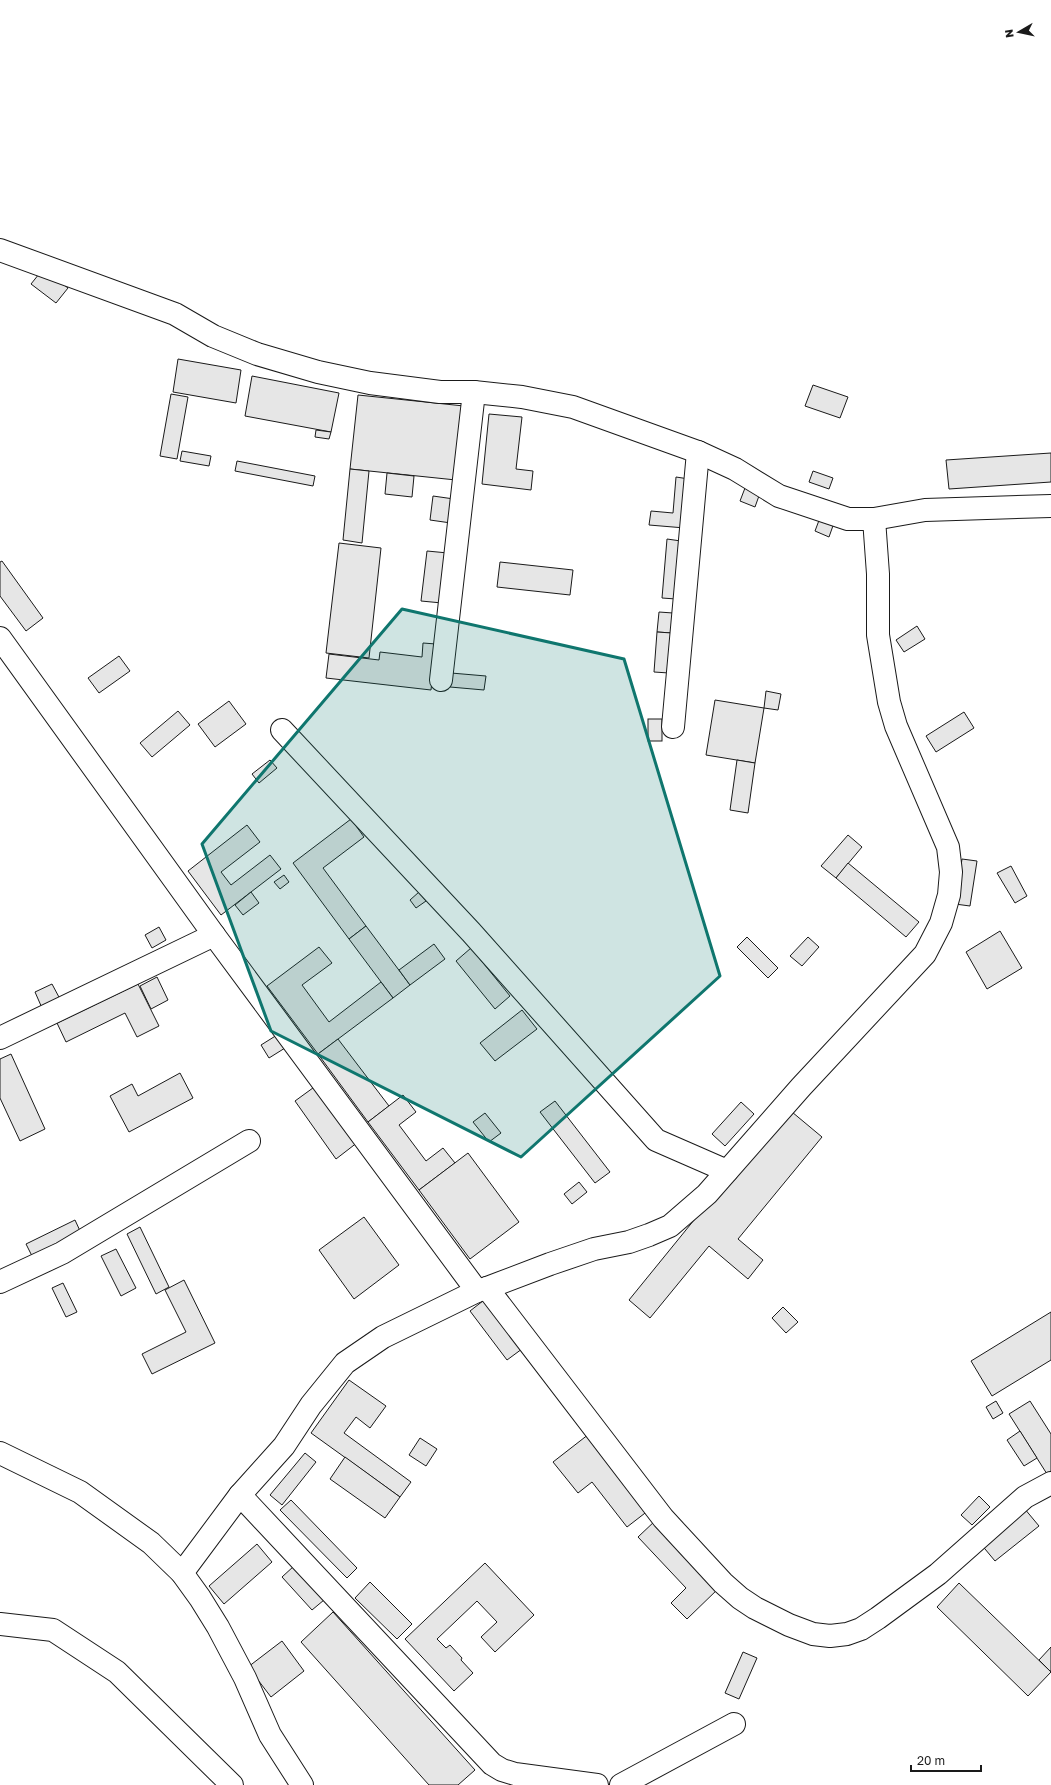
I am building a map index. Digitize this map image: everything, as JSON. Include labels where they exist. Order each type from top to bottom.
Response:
[{"type":"street","points":[[0,250],[174,314],[213,336],[257,354],[310,370],[370,383],[440,392],[474,392],[522,397],[573,407],[698,452],[736,469],[779,496],[848,518],[874,519],[925,510],[1051,506]]},
{"type":"street","points":[[441,680],[474,392]]},
{"type":"street","points":[[673,727],[698,452]]},
{"type":"street","points":[[182,1572],[240,1495],[284,1446],[311,1405],[345,1363],[383,1337],[482,1290],[594,1249],[629,1242],[670,1226],[706,1194],[800,1087],[925,954],[941,923],[949,895],[951,872],[948,847],[896,726],[889,702],[878,635],[878,574],[874,519]]},
{"type":"street","points":[[0,638],[214,935],[482,1290],[663,1518],[723,1583],[740,1598],[755,1608],[789,1625],[813,1634],[830,1636],[848,1634],[861,1629],[878,1618],[938,1574],[1025,1497],[1051,1483]]},
{"type":"street","points":[[282,730],[470,932],[656,1140],[727,1171]]},
{"type":"street","points":[[0,1038],[214,935]]},
{"type":"street","points":[[0,1282],[62,1253],[248,1141]]},
{"type":"street","points":[[0,1453],[80,1492],[151,1543],[182,1572],[218,1626],[245,1678],[270,1736],[302,1785]]},
{"type":"street","points":[[240,1495],[492,1764],[502,1770],[515,1774],[598,1785]]},
{"type":"street","points":[[0,1624],[53,1630],[117,1672],[232,1785]]},
{"type":"street","points":[[621,1785],[734,1724]]},
{"type":"highlighted area","points":[[402,609],[624,659],[720,976],[521,1157],[271,1031],[202,844]]},
{"type":"building","points":[[43,269],[68,288],[56,303],[31,284]]},
{"type":"building","points":[[178,359],[241,370],[236,403],[173,392]]},
{"type":"building","points":[[252,376],[339,393],[331,432],[245,416]]},
{"type":"building","points":[[813,385],[848,397],[840,418],[805,406]]},
{"type":"building","points":[[171,394],[188,397],[177,459],[160,456]]},
{"type":"building","points":[[358,395],[464,406],[456,480],[350,469]]},
{"type":"building","points":[[489,414],[522,417],[516,469],[533,471],[531,490],[482,484]]},
{"type":"building","points":[[316,430],[331,432],[329,439],[315,437]]},
{"type":"building","points":[[182,451],[211,456],[209,466],[180,461]]},
{"type":"building","points":[[1051,453],[1051,482],[949,489],[946,460]]},
{"type":"building","points":[[237,461],[315,476],[313,486],[235,471]]},
{"type":"building","points":[[350,469],[369,471],[362,543],[343,540]]},
{"type":"building","points":[[813,471],[833,478],[829,489],[809,482]]},
{"type":"building","points":[[387,473],[414,476],[412,497],[385,494]]},
{"type":"building","points":[[676,477],[689,479],[685,528],[649,525],[651,511],[673,513]]},
{"type":"building","points":[[745,488],[760,493],[755,507],[740,501]]},
{"type":"building","points":[[433,496],[454,499],[451,523],[430,520]]},
{"type":"building","points":[[821,515],[835,520],[829,537],[815,531]]},
{"type":"building","points":[[667,539],[681,541],[676,599],[662,598]]},
{"type":"building","points":[[339,543],[381,548],[369,658],[326,653]]},
{"type":"building","points":[[427,551],[448,553],[442,603],[421,601]]},
{"type":"building","points":[[2,561],[43,618],[26,631],[0,596],[0,562]]},
{"type":"building","points":[[500,562],[573,570],[570,595],[497,587]]},
{"type":"building","points":[[659,612],[673,613],[672,633],[657,632]]},
{"type":"building","points":[[917,626],[925,639],[904,652],[896,640]]},
{"type":"building","points":[[657,632],[672,633],[669,673],[654,672]]},
{"type":"building","points":[[423,643],[436,644],[431,690],[326,678],[329,654],[379,660],[380,652],[422,657]]},
{"type":"building","points":[[119,656],[130,671],[99,693],[88,678]]},
{"type":"building","points":[[451,673],[486,676],[484,690],[450,687]]},
{"type":"building","points":[[766,691],[781,694],[778,710],[764,708]]},
{"type":"building","points":[[715,700],[764,708],[755,763],[706,755]]},
{"type":"building","points":[[229,701],[246,724],[215,747],[198,724]]},
{"type":"building","points":[[178,711],[190,725],[152,757],[140,743]]},
{"type":"building","points":[[964,712],[974,728],[936,752],[926,736]]},
{"type":"building","points":[[648,719],[662,719],[662,741],[648,741]]},
{"type":"building","points":[[270,760],[277,768],[259,783],[252,774]]},
{"type":"building","points":[[737,760],[755,763],[748,813],[730,810]]},
{"type":"building","points":[[351,819],[364,837],[323,868],[366,926],[349,939],[293,863]]},
{"type":"building","points":[[247,825],[260,842],[221,872],[231,885],[270,855],[281,869],[221,915],[188,871]]},
{"type":"building","points":[[848,835],[862,847],[836,878],[821,866]]},
{"type":"building","points":[[962,859],[977,861],[970,906],[955,904]]},
{"type":"building","points":[[848,863],[919,922],[906,937],[836,878]]},
{"type":"building","points":[[1011,866],[1027,896],[1015,903],[997,873]]},
{"type":"building","points":[[284,875],[289,882],[280,889],[274,882]]},
{"type":"building","points":[[251,892],[259,903],[243,915],[235,905]]},
{"type":"building","points":[[419,892],[426,901],[416,908],[410,900]]},
{"type":"building","points":[[366,926],[410,985],[393,998],[349,939]]},
{"type":"building","points":[[159,927],[166,940],[152,948],[145,935]]},
{"type":"building","points":[[1000,931],[1022,968],[987,989],[966,952]]},
{"type":"building","points":[[747,937],[778,968],[768,978],[737,947]]},
{"type":"building","points":[[808,937],[819,947],[802,966],[790,956]]},
{"type":"building","points":[[434,944],[445,959],[410,985],[399,970]]},
{"type":"building","points":[[319,947],[332,963],[302,985],[329,1022],[381,982],[393,998],[318,1054],[267,986]]},
{"type":"building","points":[[471,948],[510,996],[495,1009],[456,961]]},
{"type":"building","points":[[157,977],[168,1000],[151,1009],[140,986]]},
{"type":"building","points":[[52,984],[60,999],[42,1008],[35,992]]},
{"type":"building","points":[[138,984],[159,1026],[137,1037],[125,1013],[66,1042],[57,1023]]},
{"type":"building","points":[[522,1010],[537,1029],[495,1061],[480,1043]]},
{"type":"building","points":[[277,1035],[285,1048],[269,1058],[261,1045]]},
{"type":"building","points":[[338,1039],[389,1106],[368,1122],[318,1054]]},
{"type":"building","points":[[11,1054],[45,1129],[20,1141],[0,1098],[0,1059]]},
{"type":"building","points":[[180,1073],[193,1098],[129,1132],[110,1096],[132,1084],[138,1096]]},
{"type":"building","points":[[317,1085],[358,1142],[336,1159],[295,1101]]},
{"type":"building","points":[[403,1095],[416,1112],[399,1125],[426,1161],[443,1148],[455,1163],[419,1190],[368,1122]]},
{"type":"building","points":[[555,1101],[610,1172],[595,1183],[540,1112]]},
{"type":"building","points":[[741,1102],[754,1114],[725,1146],[712,1134]]},
{"type":"building","points":[[786,1107],[822,1137],[738,1239],[763,1260],[748,1279],[709,1246],[650,1318],[629,1300]]},
{"type":"building","points":[[485,1113],[501,1133],[489,1142],[473,1122]]},
{"type":"building","points":[[468,1153],[519,1222],[470,1259],[419,1190]]},
{"type":"building","points":[[579,1182],[587,1192],[572,1204],[564,1194]]},
{"type":"building","points":[[364,1217],[399,1265],[354,1299],[319,1250]]},
{"type":"building","points":[[75,1220],[81,1233],[32,1256],[26,1244]]},
{"type":"building","points":[[140,1227],[169,1287],[156,1294],[127,1234]]},
{"type":"building","points":[[116,1249],[136,1288],[121,1296],[101,1256]]},
{"type":"building","points":[[184,1280],[215,1343],[152,1374],[142,1354],[186,1332],[165,1290]]},
{"type":"building","points":[[63,1283],[77,1312],[66,1317],[52,1288]]},
{"type":"building","points":[[488,1297],[526,1346],[507,1360],[470,1311]]},
{"type":"building","points":[[783,1307],[798,1322],[786,1333],[772,1318]]},
{"type":"building","points":[[1051,1312],[1051,1360],[992,1396],[971,1361]]},
{"type":"building","points":[[349,1380],[386,1406],[370,1428],[356,1417],[344,1433],[411,1482],[400,1497],[311,1433]]},
{"type":"building","points":[[996,1401],[1003,1413],[993,1419],[986,1407]]},
{"type":"building","points":[[1030,1401],[1051,1434],[1051,1471],[1047,1474],[1009,1414]]},
{"type":"building","points":[[1020,1431],[1037,1458],[1024,1466],[1007,1440]]},
{"type":"building","points":[[589,1434],[649,1510],[627,1527],[592,1482],[578,1493],[553,1462]]},
{"type":"building","points":[[420,1438],[437,1449],[426,1466],[409,1455]]},
{"type":"building","points":[[305,1453],[316,1462],[282,1505],[270,1495]]},
{"type":"building","points":[[345,1457],[400,1497],[385,1518],[330,1479]]},
{"type":"building","points":[[979,1496],[990,1507],[972,1525],[961,1515]]},
{"type":"building","points":[[291,1500],[357,1568],[347,1578],[280,1510]]},
{"type":"building","points":[[1024,1508],[1039,1526],[995,1561],[980,1543]]},
{"type":"building","points":[[656,1520],[720,1587],[687,1619],[671,1603],[686,1588],[638,1537]]},
{"type":"building","points":[[257,1544],[272,1562],[224,1604],[209,1586]]},
{"type":"building","points":[[485,1563],[534,1615],[495,1652],[481,1637],[497,1622],[477,1601],[437,1639],[446,1648],[450,1645],[473,1673],[454,1691],[405,1639]]},
{"type":"building","points":[[294,1566],[324,1600],[312,1610],[282,1577]]},
{"type":"building","points":[[370,1582],[412,1624],[397,1639],[355,1598]]},
{"type":"building","points":[[959,1583],[1051,1672],[1028,1696],[937,1607]]},
{"type":"building","points":[[333,1612],[475,1770],[458,1785],[429,1785],[301,1642]]},
{"type":"building","points":[[282,1641],[304,1671],[271,1697],[248,1667]]},
{"type":"building","points":[[1051,1647],[1051,1671],[1050,1671],[1039,1660]]},
{"type":"building","points":[[743,1652],[757,1658],[739,1699],[725,1693]]}]
